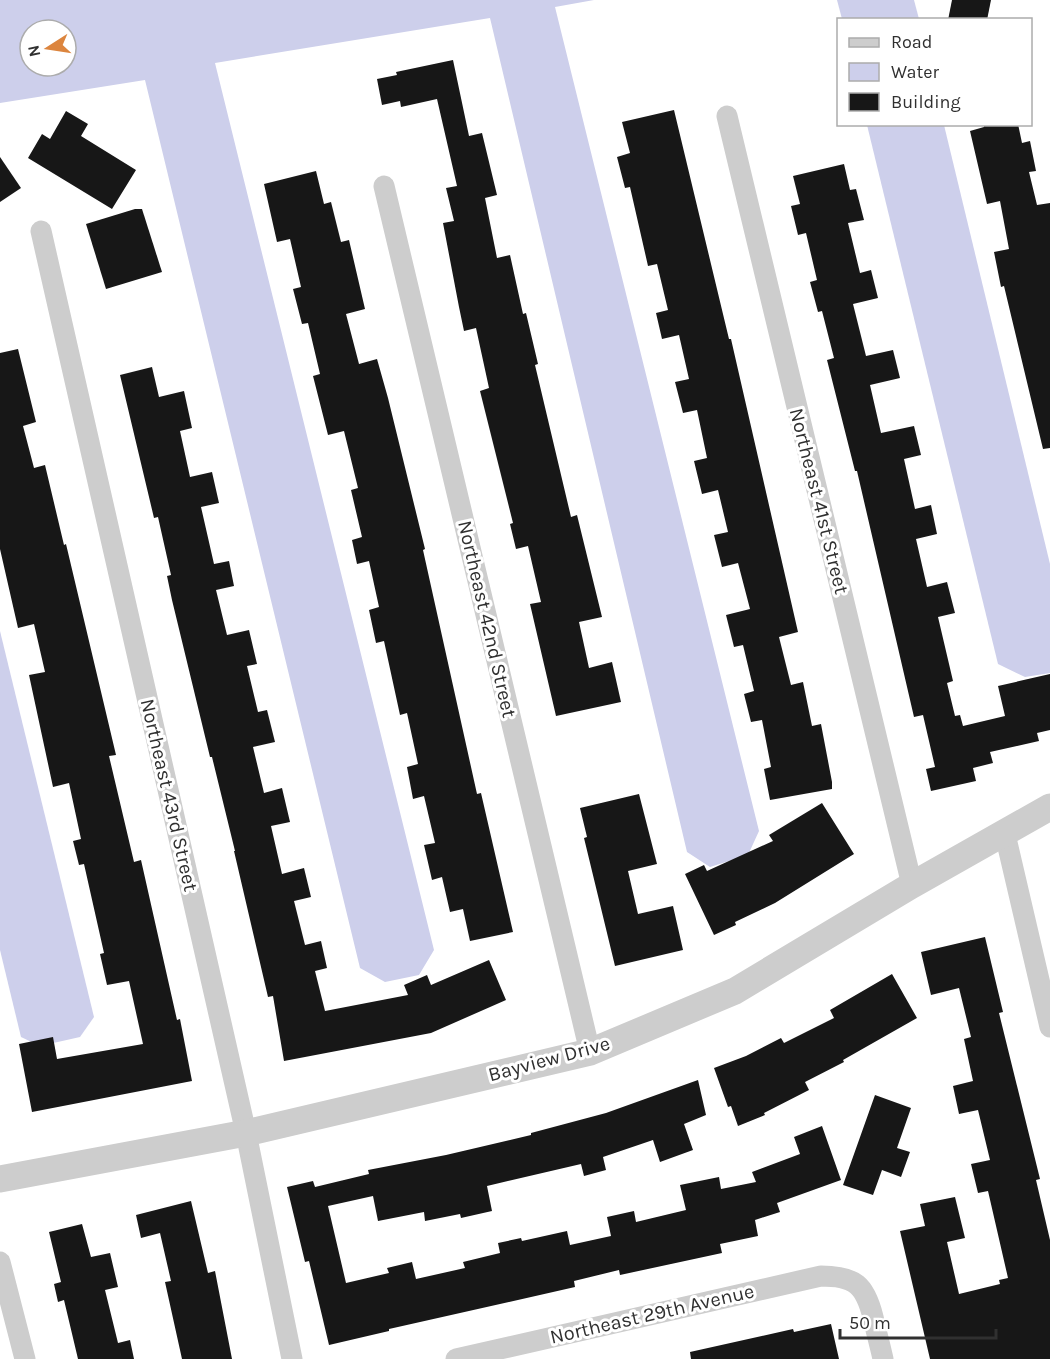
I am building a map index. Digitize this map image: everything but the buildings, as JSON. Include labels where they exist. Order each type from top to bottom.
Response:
[{"type":"street","name":"Northeast 41st Street","points":[[727,116],[912,885]]},
{"type":"street","name":"Northeast 42nd Street","points":[[384,186],[590,1052]]},
{"type":"street","name":"Northeast 43rd Street","points":[[41,231],[246,1133],[292,1359]]},
{"type":"street","name":"Bayview Drive","points":[[0,1179],[246,1133],[590,1052],[735,991],[912,885],[1050,807]]},
{"type":"street","points":[[1005,834],[1050,1027]]},
{"type":"street","points":[[0,1262],[25,1359]]},
{"type":"street","name":"Northeast 29th Avenue","points":[[456,1359],[821,1276],[848,1279],[860,1286],[868,1298],[884,1359]]},
{"type":"water","points":[[0,0],[594,0],[555,7],[759,831],[748,855],[710,867],[687,852],[490,18],[215,63],[434,950],[419,975],[385,982],[360,968],[145,80],[0,103]]},
{"type":"water","points":[[837,0],[914,0],[919,18],[842,18]]},
{"type":"water","points":[[867,126],[944,126],[1050,564],[1050,673],[1025,677],[998,664]]},
{"type":"water","points":[[0,631],[94,1017],[80,1037],[40,1046],[21,1037],[0,950]]}]
